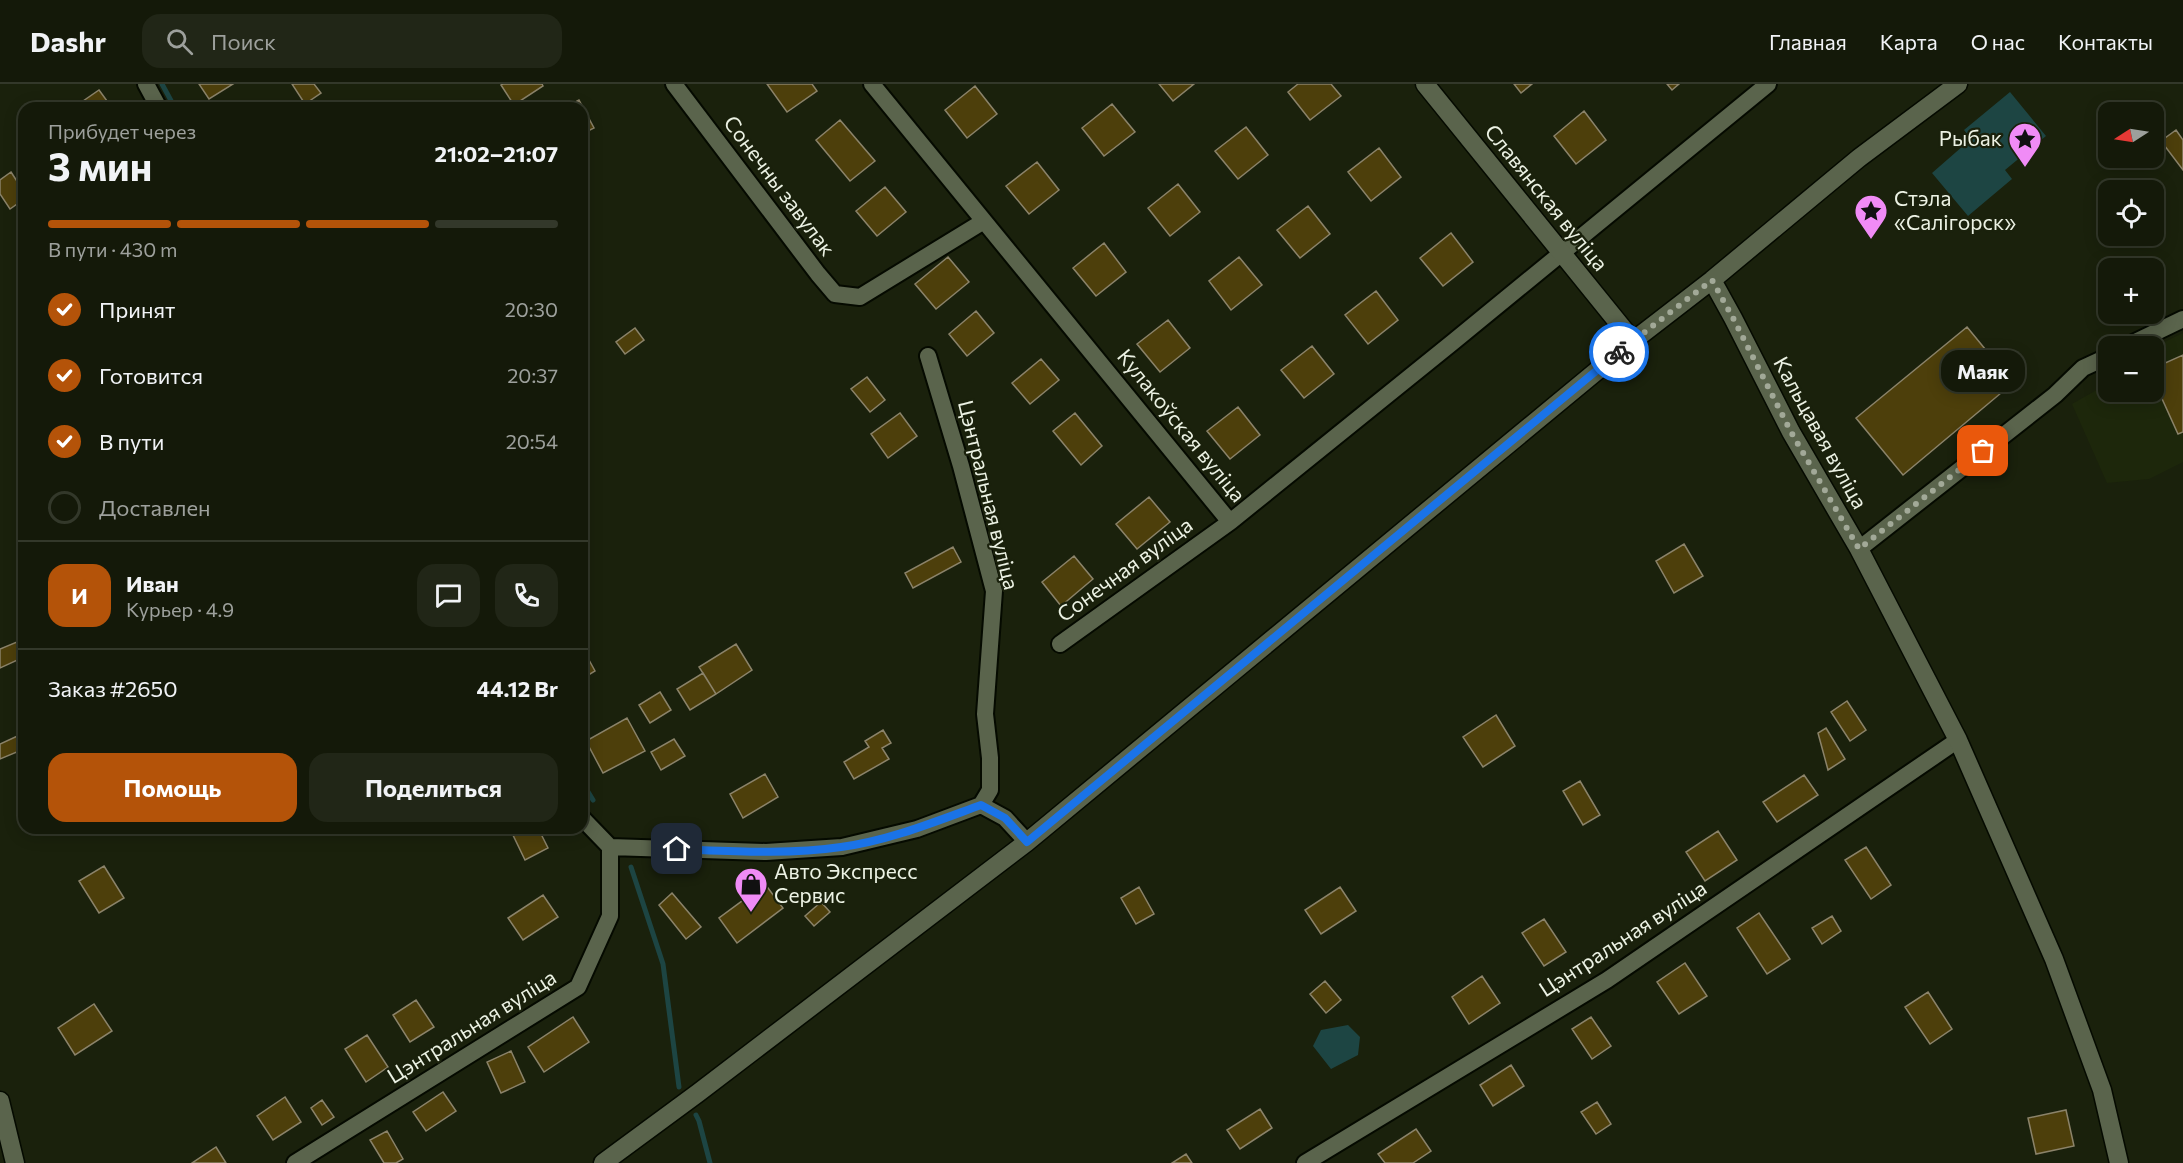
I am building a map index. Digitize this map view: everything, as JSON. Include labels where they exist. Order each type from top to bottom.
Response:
[{"type":"main road","name":"Славянская вуліца","points":[[1425,84],[1633,340]]},
{"type":"main road","points":[[603,1163],[1027,842],[1633,340],[1712,280],[1859,158],[1958,84]]},
{"type":"main road","name":"Кальцавая вуліца","points":[[1712,280],[1791,432],[1859,549]]},
{"type":"main road","points":[[1859,549],[1958,740],[2054,959],[2102,1089],[2119,1163]]},
{"type":"main road","points":[[0,1101],[15,1163]]},
{"type":"street","points":[[146,84],[156,102]]},
{"type":"street","name":"Сонечны завулак","points":[[674,84],[835,294],[860,297],[977,225]]},
{"type":"street","name":"Кулакоўская вуліца","points":[[872,84],[977,225],[1230,522],[1768,84]]},
{"type":"street","points":[[2148,336],[2183,319]]},
{"type":"street","name":"Цэнтральная вуліца","points":[[928,356],[961,466],[994,591],[985,714],[990,758],[990,790],[981,805]]},
{"type":"street","name":"Кальцавая вуліца","points":[[1859,549],[2055,395],[2083,368],[2098,361]]},
{"type":"street","name":"Сонечная вуліца","points":[[1060,644],[1230,522]]},
{"type":"street","name":"Цэнтральная вуліца","points":[[1305,1163],[1607,980],[1958,740]]},
{"type":"street","points":[[588,824],[610,847],[766,852],[842,847],[917,829],[981,805],[1005,818],[1027,842]]},
{"type":"street","name":"Цэнтральная вуліца","points":[[295,1163],[578,987],[610,916],[610,847]]},
{"type":"shaded area","points":[[2183,333],[2183,462],[2149,479],[2107,483],[2072,404],[2098,389],[2098,402],[2164,402],[2164,342]]},
{"type":"water","points":[[2010,92],[2046,136],[2005,170],[2012,179],[1968,216],[1932,173],[1971,139],[1964,130]]},
{"type":"water","points":[[1348,1025],[1360,1037],[1358,1055],[1331,1069],[1313,1046],[1321,1030]]},
{"type":"building","points":[[199,84],[233,84],[209,99]]},
{"type":"building","points":[[292,84],[314,84],[321,93],[308,102],[304,102]]},
{"type":"building","points":[[542,84],[543,86],[519,102],[512,102],[501,85]]},
{"type":"building","points":[[767,84],[812,84],[817,91],[787,112]]},
{"type":"building","points":[[1159,84],[1194,84],[1173,101]]},
{"type":"building","points":[[1298,84],[1331,84],[1341,96],[1310,120],[1288,92]]},
{"type":"building","points":[[1514,84],[1532,84],[1521,93]]},
{"type":"building","points":[[1667,84],[1679,84],[1672,90]]},
{"type":"building","points":[[975,86],[997,114],[967,138],[945,110]]},
{"type":"building","points":[[99,90],[108,102],[82,102]]},
{"type":"building","points":[[1112,104],[1135,132],[1104,156],[1082,128]]},
{"type":"building","points":[[1584,111],[1606,140],[1576,164],[1554,136]]},
{"type":"building","points":[[588,117],[594,128],[588,131]]},
{"type":"building","points":[[840,120],[875,161],[850,181],[816,140]]},
{"type":"building","points":[[1246,127],[1268,155],[1238,179],[1215,151]]},
{"type":"building","points":[[2176,130],[2183,140],[2183,170],[2164,145],[2164,139]]},
{"type":"building","points":[[1379,148],[1401,177],[1371,201],[1348,172]]},
{"type":"building","points":[[1037,162],[1059,190],[1029,214],[1006,186]]},
{"type":"building","points":[[11,172],[18,183],[18,203],[10,209],[0,194],[0,180]]},
{"type":"building","points":[[1178,184],[1200,212],[1170,236],[1148,208]]},
{"type":"building","points":[[885,187],[906,212],[877,236],[856,211]]},
{"type":"building","points":[[1308,206],[1330,234],[1300,258],[1277,230]]},
{"type":"building","points":[[1451,233],[1473,262],[1443,286],[1420,258]]},
{"type":"building","points":[[1104,243],[1126,272],[1096,296],[1073,268]]},
{"type":"building","points":[[948,257],[969,282],[936,309],[915,284]]},
{"type":"building","points":[[1239,257],[1262,285],[1231,310],[1209,281]]},
{"type":"building","points":[[1376,291],[1398,320],[1368,344],[1345,315]]},
{"type":"building","points":[[976,311],[994,333],[967,356],[949,334]]},
{"type":"building","points":[[1168,320],[1190,348],[1160,372],[1137,344]]},
{"type":"building","points":[[1967,327],[2013,383],[1903,475],[1856,418]]},
{"type":"building","points":[[635,328],[644,340],[625,354],[616,342]]},
{"type":"building","points":[[1312,346],[1334,374],[1304,398],[1281,370]]},
{"type":"building","points":[[2183,355],[2183,432],[2178,434],[2164,402],[2164,364]]},
{"type":"building","points":[[1041,359],[1059,380],[1030,404],[1012,383]]},
{"type":"building","points":[[867,377],[885,400],[870,412],[851,389]]},
{"type":"building","points":[[1238,407],[1260,435],[1230,459],[1207,431]]},
{"type":"building","points":[[900,413],[917,436],[888,458],[871,434]]},
{"type":"building","points":[[1075,413],[1102,446],[1081,465],[1053,431]]},
{"type":"building","points":[[1149,497],[1170,522],[1137,549],[1116,524]]},
{"type":"building","points":[[1684,544],[1703,576],[1674,593],[1656,561]]},
{"type":"building","points":[[953,547],[961,562],[913,588],[905,573]]},
{"type":"building","points":[[1074,556],[1093,579],[1061,606],[1042,582]]},
{"type":"building","points":[[18,642],[18,660],[0,668],[0,649]]},
{"type":"building","points":[[736,644],[752,670],[716,694],[699,667]]},
{"type":"building","points":[[588,658],[595,671],[588,675]]},
{"type":"building","points":[[703,673],[716,694],[690,710],[677,689]]},
{"type":"building","points":[[660,692],[671,710],[650,723],[639,705]]},
{"type":"building","points":[[1847,701],[1866,730],[1850,741],[1831,712]]},
{"type":"building","points":[[1496,715],[1515,746],[1483,767],[1463,737]]},
{"type":"building","points":[[627,718],[645,751],[603,773],[588,745],[588,740]]},
{"type":"building","points":[[1826,728],[1845,759],[1828,770],[1818,733]]},
{"type":"building","points":[[883,730],[891,743],[882,748],[889,759],[854,779],[844,762],[869,747],[865,741]]},
{"type":"building","points":[[18,736],[18,752],[0,759],[0,744]]},
{"type":"building","points":[[674,739],[685,756],[661,770],[651,752]]},
{"type":"building","points":[[765,774],[778,797],[743,818],[730,794]]},
{"type":"building","points":[[1804,775],[1818,795],[1777,822],[1763,802]]},
{"type":"building","points":[[1580,781],[1600,815],[1583,825],[1563,791]]},
{"type":"building","points":[[1718,831],[1737,860],[1705,881],[1686,852]]},
{"type":"building","points":[[512,834],[541,834],[548,848],[525,860]]},
{"type":"building","points":[[1866,847],[1891,885],[1871,899],[1845,860]]},
{"type":"building","points":[[104,866],[124,898],[99,913],[79,881]]},
{"type":"building","name":"Авто Экспресс Сервис","points":[[765,884],[783,908],[737,943],[719,918]]},
{"type":"building","points":[[1139,887],[1154,914],[1136,924],[1121,898]]},
{"type":"building","points":[[1340,887],[1356,911],[1321,934],[1305,910]]},
{"type":"building","points":[[672,893],[701,927],[686,939],[659,905]]},
{"type":"building","points":[[543,895],[558,917],[523,940],[508,918]]},
{"type":"building","points":[[821,902],[830,912],[814,926],[805,916]]},
{"type":"building","points":[[1759,913],[1790,959],[1767,974],[1737,928]]},
{"type":"building","points":[[1832,916],[1841,931],[1822,944],[1812,928]]},
{"type":"building","points":[[1544,919],[1566,952],[1544,966],[1522,933]]},
{"type":"building","points":[[1685,963],[1707,996],[1679,1014],[1657,982]]},
{"type":"building","points":[[1482,976],[1500,1003],[1469,1024],[1452,997]]},
{"type":"building","points":[[1325,981],[1341,1000],[1326,1013],[1310,994]]},
{"type":"building","points":[[1928,992],[1952,1029],[1930,1044],[1905,1007]]},
{"type":"building","points":[[416,1000],[434,1027],[410,1042],[393,1015]]},
{"type":"building","points":[[94,1004],[112,1031],[75,1055],[58,1028]]},
{"type":"building","points":[[573,1017],[589,1042],[544,1072],[528,1047]]},
{"type":"building","points":[[1591,1017],[1611,1046],[1592,1059],[1572,1029]]},
{"type":"building","points":[[367,1035],[388,1067],[366,1082],[345,1049]]},
{"type":"building","points":[[511,1051],[525,1082],[501,1093],[487,1062]]},
{"type":"building","points":[[1511,1065],[1524,1086],[1493,1106],[1480,1085]]},
{"type":"building","points":[[443,1092],[456,1111],[426,1131],[413,1112]]},
{"type":"building","points":[[285,1097],[301,1122],[273,1140],[257,1116]]},
{"type":"building","points":[[322,1100],[334,1117],[322,1125],[311,1108]]},
{"type":"building","points":[[1597,1102],[1611,1124],[1596,1134],[1581,1112]]},
{"type":"building","points":[[1260,1109],[1272,1128],[1240,1149],[1227,1130]]},
{"type":"building","points":[[2066,1110],[2074,1146],[2036,1154],[2028,1118]]},
{"type":"building","points":[[1416,1129],[1431,1151],[1413,1163],[1385,1163],[1378,1154]]},
{"type":"building","points":[[387,1131],[403,1159],[396,1163],[384,1163],[370,1140]]},
{"type":"building","points":[[216,1147],[226,1163],[192,1163]]},
{"type":"building","points":[[1186,1154],[1192,1163],[1172,1163]]},
{"type":"waterway","points":[[162,84],[172,102]]},
{"type":"waterway","points":[[588,792],[593,800]]},
{"type":"waterway","points":[[631,867],[663,964],[679,1087]]},
{"type":"waterway","points":[[696,1115],[710,1163]]},
{"type":"way so far","points":[[1619,352],[1712,280],[1791,432],[1859,549],[1983,451]]},
{"type":"place","name":"Рыбак","points":[[2025,168]]},
{"type":"place","name":"Стэла «Салігорск»","points":[[1871,240]]},
{"type":"place","name":"Маяк","points":[[1983,451]]},
{"type":"place","name":"Авто Экспресс Сервис","points":[[751,913]]},
{"type":"route","points":[[677,849],[766,852],[842,847],[917,829],[981,805],[1005,818],[1027,842],[1619,352]]}]
